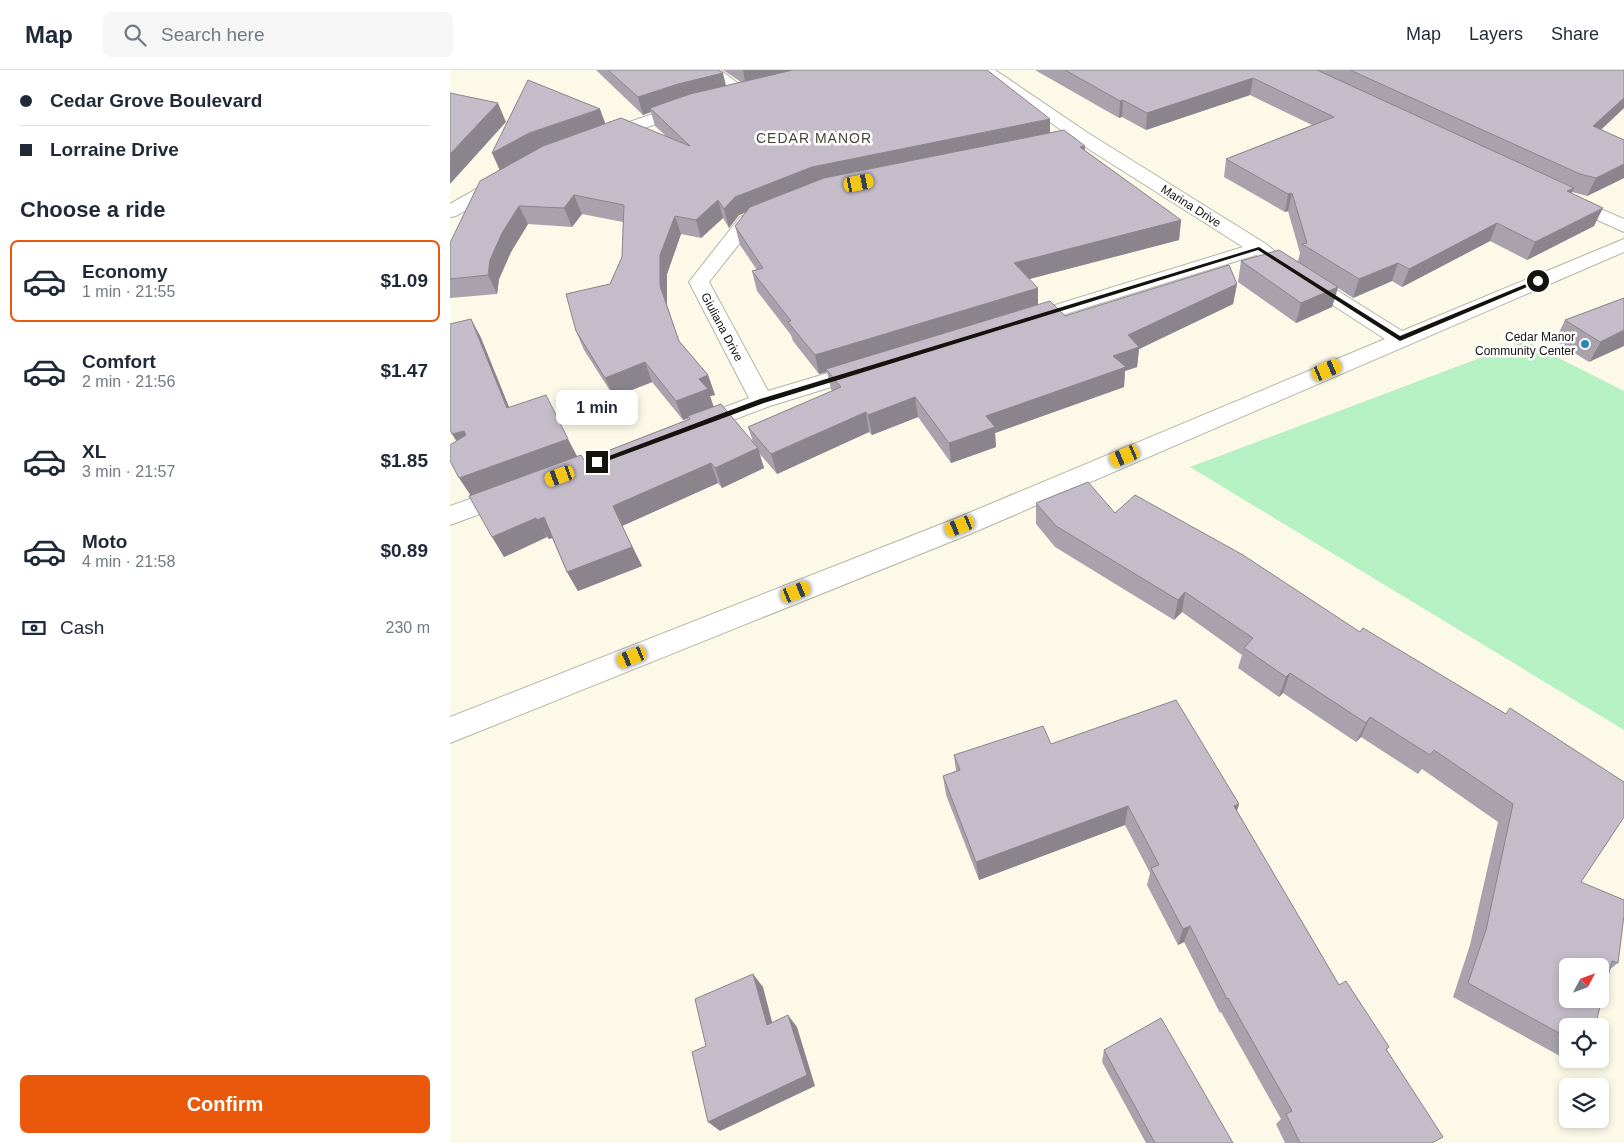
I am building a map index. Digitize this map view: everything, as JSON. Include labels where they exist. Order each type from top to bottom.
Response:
[{"type":"street","points":[[710,70],[743,94]]},
{"type":"street","name":"Marina Drive","points":[[985,70],[1082,137],[1400,339]]},
{"type":"street","points":[[725,98],[760,89]]},
{"type":"street","points":[[588,142],[689,106],[707,102]]},
{"type":"street","points":[[1024,149],[1082,137]]},
{"type":"street","points":[[450,212],[518,173]]},
{"type":"street","points":[[1552,193],[1624,226]]},
{"type":"street","name":"Giuliana Drive","points":[[762,401],[699,282],[747,221],[781,207]]},
{"type":"street","points":[[450,730],[960,526],[1624,245]]},
{"type":"street","points":[[1001,328],[1259,248]]},
{"type":"street","points":[[670,435],[762,401],[886,363]]},
{"type":"street","points":[[450,516],[533,486]]},
{"type":"green space","points":[[1525,341],[1624,391],[1624,730],[1190,467]]},
{"type":"building","points":[[608,70],[718,70],[723,73],[678,84],[638,97]]},
{"type":"building","points":[[793,70],[987,70],[1050,119],[812,167],[735,197],[724,209],[718,200],[696,220],[675,216],[660,255],[660,286],[679,341],[708,375],[699,379],[708,389],[676,401],[645,362],[605,378],[576,331],[566,294],[610,284],[622,257],[624,205],[574,195],[564,208],[519,206],[502,233],[490,260],[488,275],[450,279],[450,243],[480,181],[543,146],[621,118],[690,146],[650,108],[690,94]]},
{"type":"building","points":[[1065,70],[1317,70],[1574,188],[1567,191],[1603,208],[1535,242],[1497,223],[1409,269],[1398,263],[1359,279],[1302,244],[1307,243],[1292,193],[1288,194],[1226,159],[1334,117],[1253,78],[1147,113],[1123,100],[1120,101]]},
{"type":"building","points":[[1350,70],[1624,70],[1624,98],[1593,126],[1624,140],[1624,164],[1596,178],[1580,174]]},
{"type":"building","points":[[528,80],[600,109],[529,133],[492,153]]},
{"type":"building","points":[[450,93],[498,103],[450,154]]},
{"type":"building","points":[[1064,130],[1085,146],[1080,147],[1181,220],[1014,263],[1038,288],[815,355],[788,322],[791,321],[752,271],[763,268],[735,226],[750,207],[824,178]]},
{"type":"building","points":[[1279,250],[1338,287],[1301,303],[1241,261]]},
{"type":"building","points":[[1229,265],[1237,284],[1128,335],[1139,347],[1113,356],[1126,367],[986,416],[995,427],[949,443],[915,397],[868,415],[866,412],[771,454],[748,427],[841,387],[826,369],[1050,301],[1065,316]]},
{"type":"building","points":[[1624,298],[1624,330],[1600,342],[1565,320]]},
{"type":"building","points":[[471,319],[507,408],[546,395],[568,439],[459,478],[450,461],[450,445],[466,435],[464,431],[452,434],[450,429],[450,324]]},
{"type":"building","points":[[721,404],[758,448],[715,468],[711,463],[613,506],[632,547],[567,572],[544,517],[537,520],[536,518],[492,537],[469,496],[581,455],[584,460],[690,419],[688,416]]},
{"type":"building","points":[[1088,482],[1115,513],[1135,495],[1243,555],[1360,632],[1363,628],[1506,714],[1510,708],[1624,782],[1624,817],[1581,882],[1624,900],[1618,963],[1612,961],[1609,972],[1609,958],[1559,958],[1559,1008],[1600,1008],[1597,1018],[1559,1018],[1559,1033],[1468,983],[1486,930],[1513,804],[1434,750],[1430,755],[1370,717],[1366,723],[1290,673],[1286,677],[1244,648],[1253,638],[1185,592],[1178,600],[1056,526],[1036,503]]},
{"type":"building","points":[[1176,700],[1239,804],[1234,806],[1339,985],[1346,981],[1389,1047],[1386,1049],[1443,1137],[1432,1143],[1300,1143],[1286,1114],[1292,1111],[1227,999],[1190,926],[1183,929],[1151,868],[1159,865],[1128,806],[976,862],[943,776],[960,770],[954,755],[1043,726],[1051,744]]},
{"type":"building","points":[[753,974],[767,1025],[788,1015],[807,1075],[708,1122],[692,1052],[706,1046],[695,999]]},
{"type":"building","points":[[1161,1018],[1233,1143],[1155,1143],[1104,1050]]},
{"type":"place","name":"Cedar Manor Community Center","points":[[1585,344]]},
{"type":"district","name":"CEDAR MANOR","points":[[814,138]]},
{"type":"route","points":[[597,462],[762,401],[1259,248],[1400,339],[1538,281]]}]
